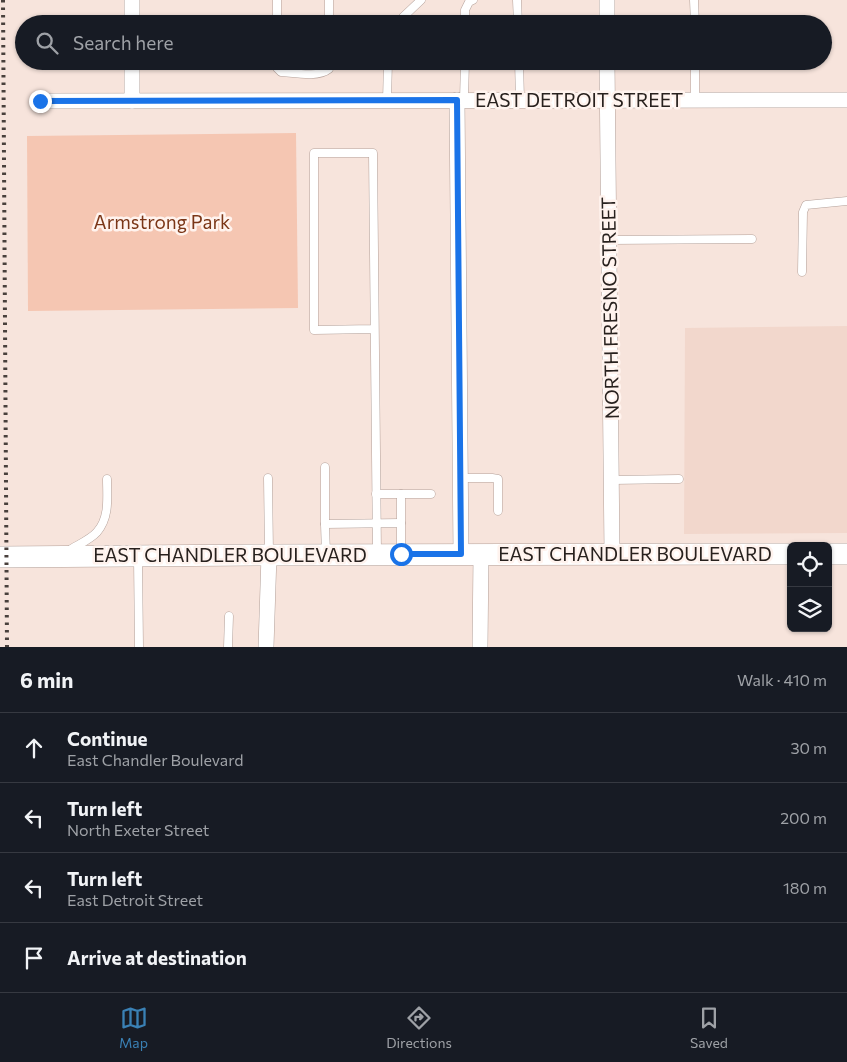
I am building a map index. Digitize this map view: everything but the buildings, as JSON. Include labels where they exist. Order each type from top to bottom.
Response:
[{"type":"main road","name":"EAST CHANDLER BOULEVARD","points":[[0,557],[269,554],[787,554]]},
{"type":"main road","points":[[832,554],[847,554]]},
{"type":"street","points":[[132,0],[132,15]]},
{"type":"street","points":[[607,0],[607,15]]},
{"type":"street","points":[[132,70],[132,101]]},
{"type":"street","name":"NORTH FRESNO STREET","points":[[607,70],[612,554]]},
{"type":"street","points":[[461,100],[460,478],[471,554],[480,647]]},
{"type":"street","name":"EAST DETROIT STREET","points":[[40,101],[847,100]]},
{"type":"street","points":[[266,647],[269,554]]},
{"type":"lane","points":[[277,0],[277,15]]},
{"type":"lane","points":[[329,15],[330,0]]},
{"type":"lane","points":[[405,15],[421,0]]},
{"type":"lane","points":[[465,15],[469,2],[473,0]]},
{"type":"lane","points":[[517,0],[518,15]]},
{"type":"lane","points":[[694,0],[694,15]]},
{"type":"lane","points":[[279,70],[281,72],[312,74],[328,70]]},
{"type":"lane","points":[[388,70],[388,100]]},
{"type":"lane","points":[[461,100],[464,70]]},
{"type":"lane","points":[[519,70],[520,100]]},
{"type":"lane","points":[[695,70],[695,100]]},
{"type":"lane","points":[[374,329],[314,330],[314,153],[373,153],[377,554]]},
{"type":"lane","points":[[802,272],[803,212],[806,205],[847,202]]},
{"type":"lane","points":[[608,240],[752,239]]},
{"type":"lane","points":[[324,467],[326,554]]},
{"type":"lane","points":[[268,478],[269,554]]},
{"type":"lane","points":[[460,478],[498,479],[498,511]]},
{"type":"lane","points":[[58,556],[97,532],[107,511],[107,479]]},
{"type":"lane","points":[[612,480],[679,479]]},
{"type":"lane","points":[[376,494],[431,494]]},
{"type":"lane","points":[[401,494],[401,554]]},
{"type":"lane","points":[[325,524],[401,524]]},
{"type":"lane","points":[[138,556],[140,644]]},
{"type":"lane","points":[[228,647],[229,616]]},
{"type":"shaded area","points":[[847,326],[847,533],[684,534],[685,328]]},
{"type":"green space","name":"Armstrong Park","points":[[296,133],[298,308],[28,311],[27,136]]},
{"type":"railway","points":[[3,0],[7,647]]},
{"type":"route","points":[[40,101],[457,100],[461,554],[401,554]]}]
